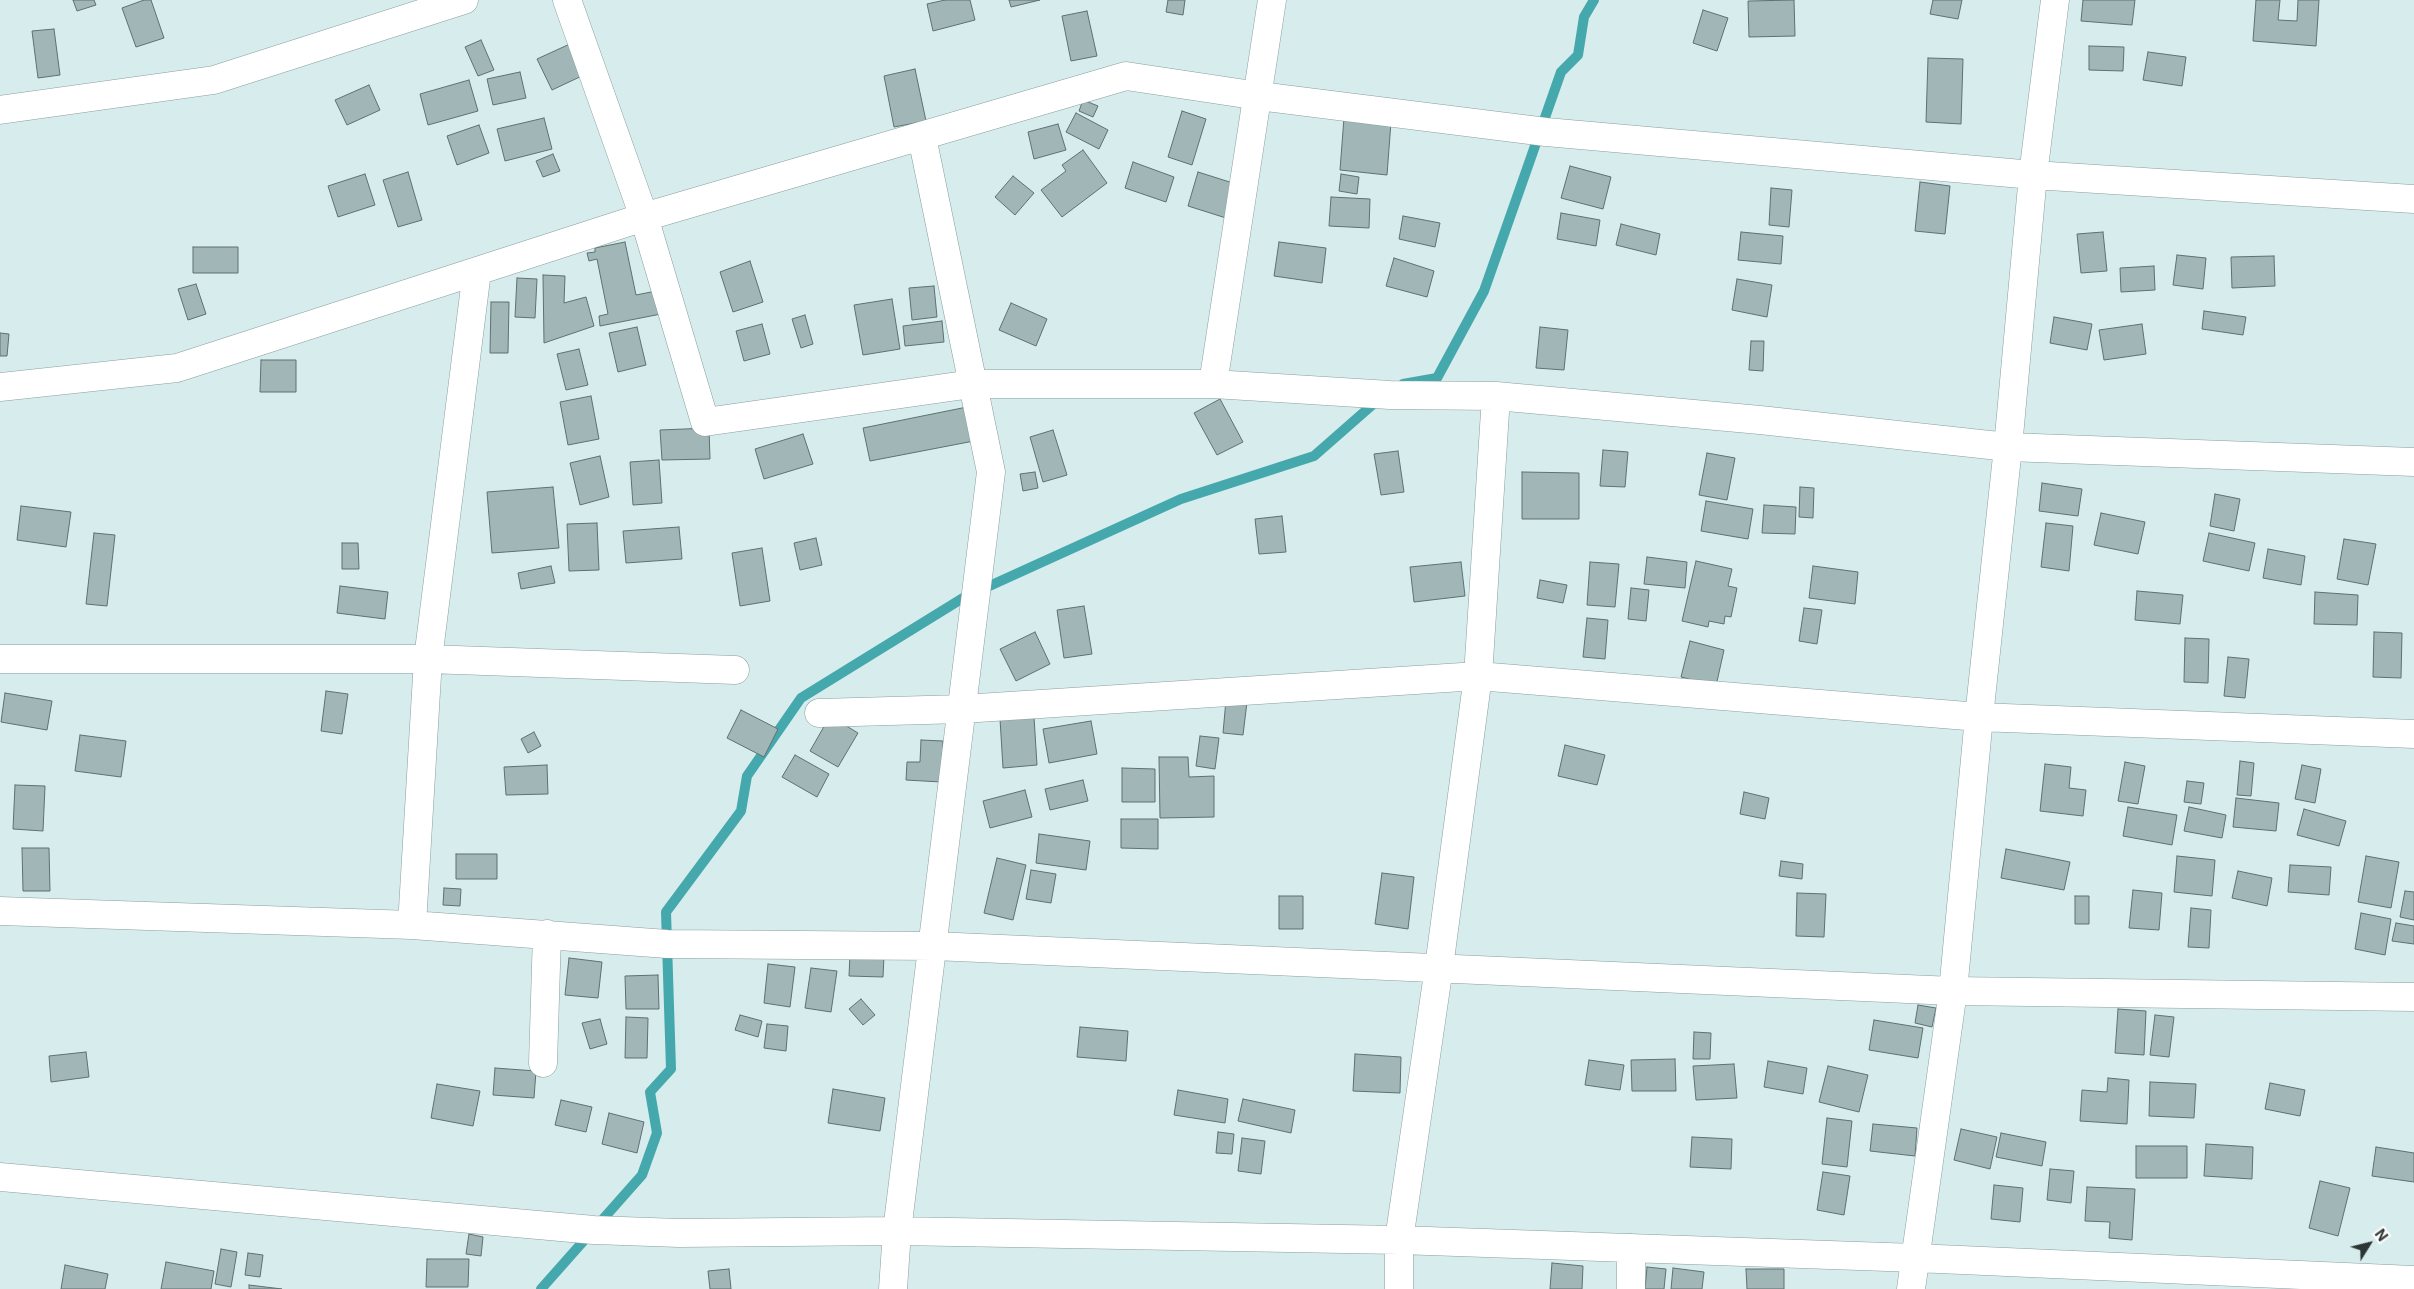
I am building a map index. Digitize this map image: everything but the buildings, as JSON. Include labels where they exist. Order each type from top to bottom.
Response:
[{"type":"street","points":[[0,110],[214,80],[464,0]]},
{"type":"street","points":[[567,0],[644,217],[705,422],[972,384],[1213,384],[1384,394],[1496,396],[1760,420],[2008,447],[2414,462]]},
{"type":"street","points":[[1213,384],[1259,96],[1272,0]]},
{"type":"street","points":[[1911,1289],[1953,991],[1979,717],[2008,447],[2033,175],[2056,0]]},
{"type":"street","points":[[0,387],[177,368],[644,217],[1126,76],[1259,96],[1538,131],[2033,175],[2414,199]]},
{"type":"street","points":[[893,1289],[897,1231],[934,946],[991,472],[922,137]]},
{"type":"street","points":[[412,925],[428,659],[477,271]]},
{"type":"street","points":[[1399,1289],[1399,1240],[1439,968],[1478,676],[1496,396]]},
{"type":"street","points":[[0,659],[428,659],[735,670]]},
{"type":"street","points":[[819,713],[962,709],[1478,676],[1979,717],[2414,734]]},
{"type":"street","points":[[0,912],[412,925],[667,944],[934,946],[1953,991],[2414,997]]},
{"type":"street","points":[[543,1063],[547,934]]},
{"type":"street","points":[[0,1177],[594,1230],[679,1233],[897,1231],[1399,1240],[1916,1258],[2414,1280]]},
{"type":"street","points":[[1631,1248],[1631,1289]]},
{"type":"waterway","points":[[1403,384],[1437,378],[1484,291],[1561,72],[1578,55],[1584,17],[1594,0]]},
{"type":"waterway","points":[[541,1289],[642,1175],[657,1133],[650,1092],[671,1069],[666,912],[741,811],[747,776],[801,698],[963,598],[1181,499],[1314,456],[1379,399]]}]
